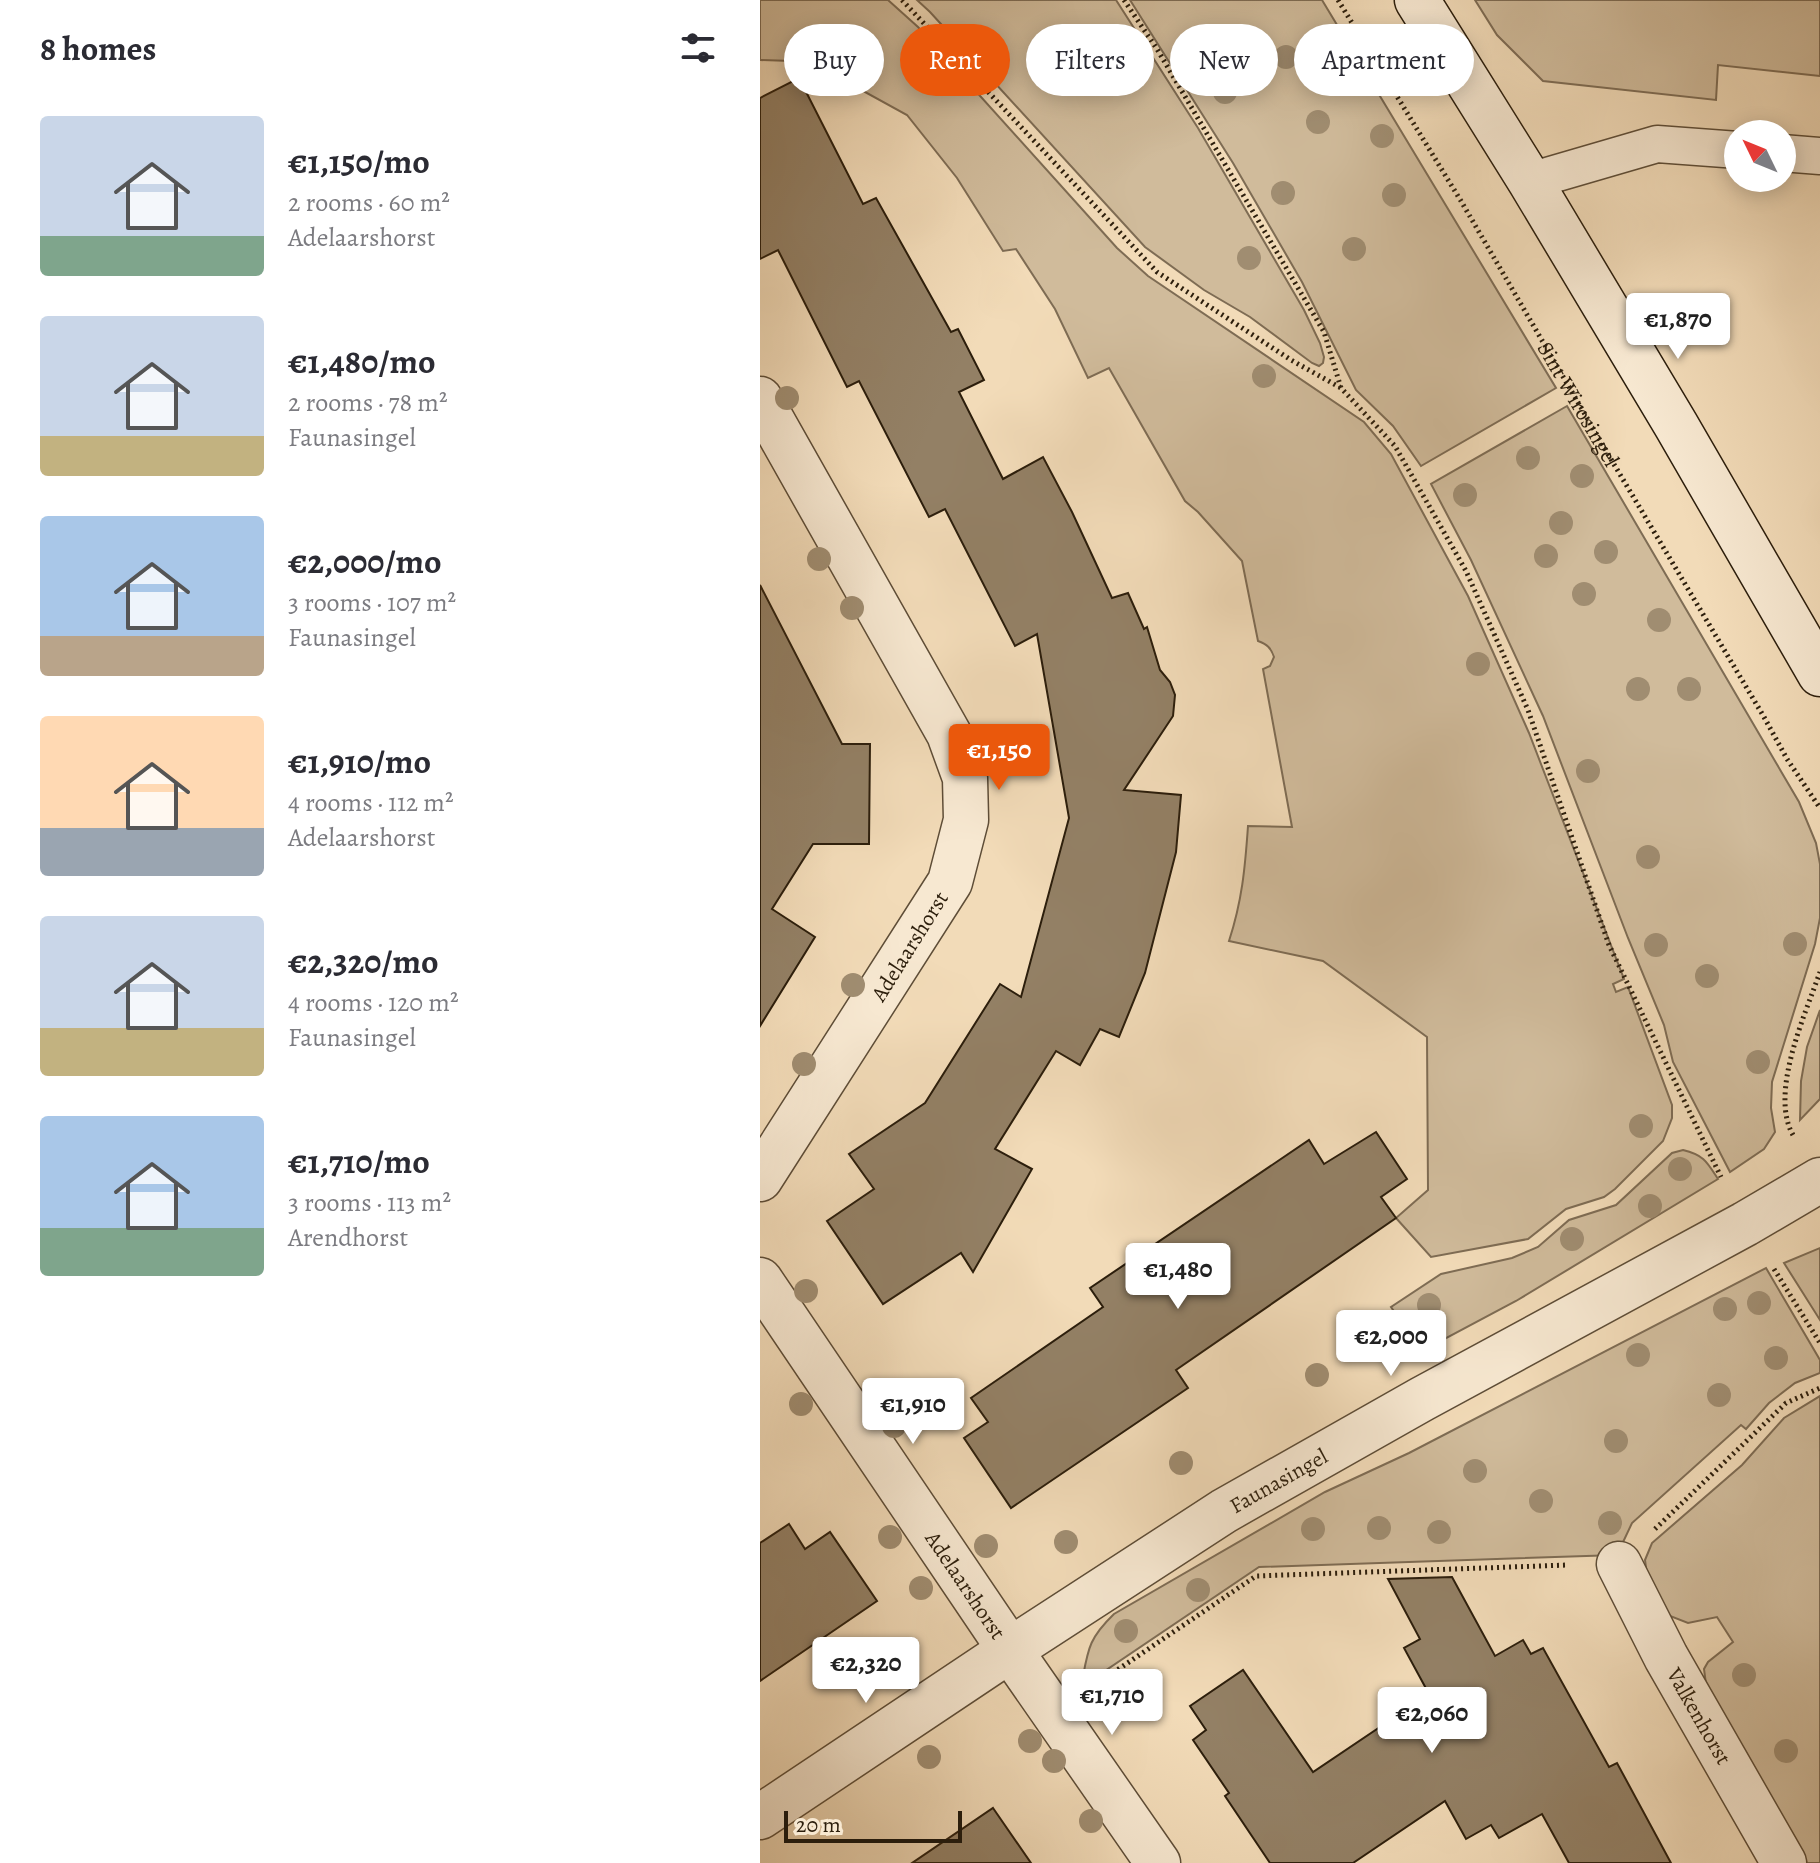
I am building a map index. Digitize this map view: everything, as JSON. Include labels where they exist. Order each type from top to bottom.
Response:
[{"type":"street","points":[[1417,0],[1676,425],[1820,674]]},
{"type":"street","name":"Adelaarshorst","points":[[760,399],[949,734],[965,778],[966,820],[950,882],[760,1179]]},
{"type":"street","name":"Faunasingel","points":[[760,1817],[1224,1511],[1819,1181]]},
{"type":"street","name":"Adelaarshorst","points":[[760,1280],[1158,1863]]},
{"type":"street","name":"Valkenhorst","points":[[1619,1564],[1666,1657],[1784,1863]]},
{"type":"lane","points":[[1530,181],[1657,144],[1724,149]]},
{"type":"lane","points":[[1796,154],[1820,156]]},
{"type":"path","points":[[902,0],[1157,272],[1291,360],[1341,388],[1395,446],[1466,571],[1528,710],[1609,945],[1745,1224],[1820,1343]]},
{"type":"path","points":[[1124,0],[1157,49],[1324,332],[1341,388]]},
{"type":"path","name":"Sint Wirosingel","points":[[1338,0],[1461,201],[1787,759],[1820,808]]},
{"type":"path","points":[[1819,1181],[1788,1127],[1783,1097],[1790,1061],[1820,972]]},
{"type":"path","points":[[1092,1687],[1256,1576],[1619,1564],[1786,1403],[1820,1388]]},
{"type":"shaded area","points":[[760,0],[888,0],[915,24],[900,24],[900,96],[980,96],[1117,248],[1148,276],[1364,422],[1391,454],[1468,596],[1529,733],[1624,979],[1613,984],[1616,992],[1628,987],[1672,1105],[1672,1118],[1663,1141],[1615,1189],[1604,1197],[1566,1209],[1528,1239],[1431,1257],[1396,1218],[1428,1190],[1427,1037],[1323,961],[1229,941],[1242,885],[1248,826],[1292,827],[1263,669],[1270,666],[1274,657],[1268,647],[1258,641],[1242,561],[1185,501],[1109,368],[1088,378],[1055,309],[1016,249],[1003,251],[957,178],[907,115],[872,96],[884,96],[884,24],[784,24],[784,61],[760,60]]},
{"type":"shaded area","points":[[917,0],[1116,0],[1131,24],[1026,24],[1026,96],[1154,96],[1154,59],[1170,84],[1170,96],[1178,96],[1198,128],[1304,310],[1320,343],[1323,363],[1319,366],[1312,363],[1250,317],[1204,290],[1145,247],[1007,96],[1010,96],[1010,24],[941,24]]},
{"type":"shaded area","points":[[1130,0],[1322,0],[1336,24],[1294,24],[1294,96],[1380,96],[1556,388],[1421,466],[1393,426],[1356,390],[1302,282],[1191,96],[1278,96],[1278,24],[1170,24],[1170,63],[1154,38],[1154,24],[1145,24]]},
{"type":"shaded area","points":[[1475,0],[1820,0],[1820,76],[1718,65],[1716,100],[1543,81],[1497,35]]},
{"type":"shaded area","points":[[1567,406],[1799,802],[1816,843],[1820,864],[1820,918],[1815,944],[1772,1082],[1771,1108],[1775,1132],[1764,1149],[1730,1172],[1673,1062],[1664,1025],[1543,716],[1471,560],[1431,484]]},
{"type":"shaded area","points":[[1820,1010],[1820,1099],[1800,1120],[1801,1081],[1807,1047]]},
{"type":"shaded area","points":[[1683,1150],[1704,1160],[1718,1179],[1516,1301],[1422,1351],[1391,1307],[1441,1274],[1512,1258],[1538,1247],[1569,1220],[1616,1205],[1672,1153]]},
{"type":"shaded area","points":[[1820,1248],[1820,1320],[1784,1263]]},
{"type":"shaded area","points":[[1766,1268],[1820,1360],[1820,1373],[1795,1383],[1769,1403],[1746,1429],[1741,1425],[1632,1523],[1617,1555],[1259,1567],[1081,1687],[1090,1647],[1098,1631],[1114,1614],[1325,1492],[1409,1453]]},
{"type":"shaded area","points":[[1820,1396],[1820,1863],[1807,1863],[1706,1684],[1704,1669],[1708,1662],[1733,1642],[1717,1617],[1688,1623],[1670,1616],[1648,1583],[1645,1560],[1652,1543],[1742,1465],[1784,1418]]},
{"type":"building","points":[[784,86],[784,96],[808,96],[863,204],[876,198],[951,332],[958,329],[984,380],[959,392],[1003,479],[1043,457],[1112,598],[1128,593],[1144,629],[1147,627],[1160,670],[1170,682],[1175,695],[1173,716],[1124,790],[1181,795],[1176,852],[1145,973],[1119,1037],[1100,1029],[1080,1065],[1056,1051],[995,1149],[1032,1169],[973,1272],[961,1253],[883,1304],[827,1221],[874,1189],[849,1154],[925,1103],[1000,984],[1021,997],[1069,818],[1037,634],[1015,646],[945,509],[929,517],[859,381],[847,387],[778,250],[760,259],[760,98]]},
{"type":"building","points":[[760,585],[842,744],[870,744],[869,844],[813,844],[772,909],[815,937],[760,1026]]},
{"type":"building","points":[[1376,1132],[1407,1179],[1381,1197],[1396,1218],[1176,1370],[1188,1388],[1011,1508],[964,1438],[988,1422],[971,1398],[1103,1307],[1090,1288],[1309,1140],[1324,1164]]},
{"type":"building","points":[[789,1524],[805,1549],[830,1532],[877,1601],[760,1681],[760,1543]]},
{"type":"building","points":[[1452,1577],[1495,1656],[1523,1640],[1531,1654],[1543,1648],[1609,1767],[1617,1763],[1671,1863],[1569,1863],[1542,1814],[1499,1838],[1491,1825],[1466,1839],[1445,1801],[1353,1863],[1270,1863],[1225,1796],[1229,1793],[1193,1740],[1206,1730],[1190,1706],[1243,1670],[1313,1772],[1429,1694],[1404,1648],[1420,1639],[1388,1579]]},
{"type":"building","points":[[993,1808],[1031,1863],[912,1863]]}]
